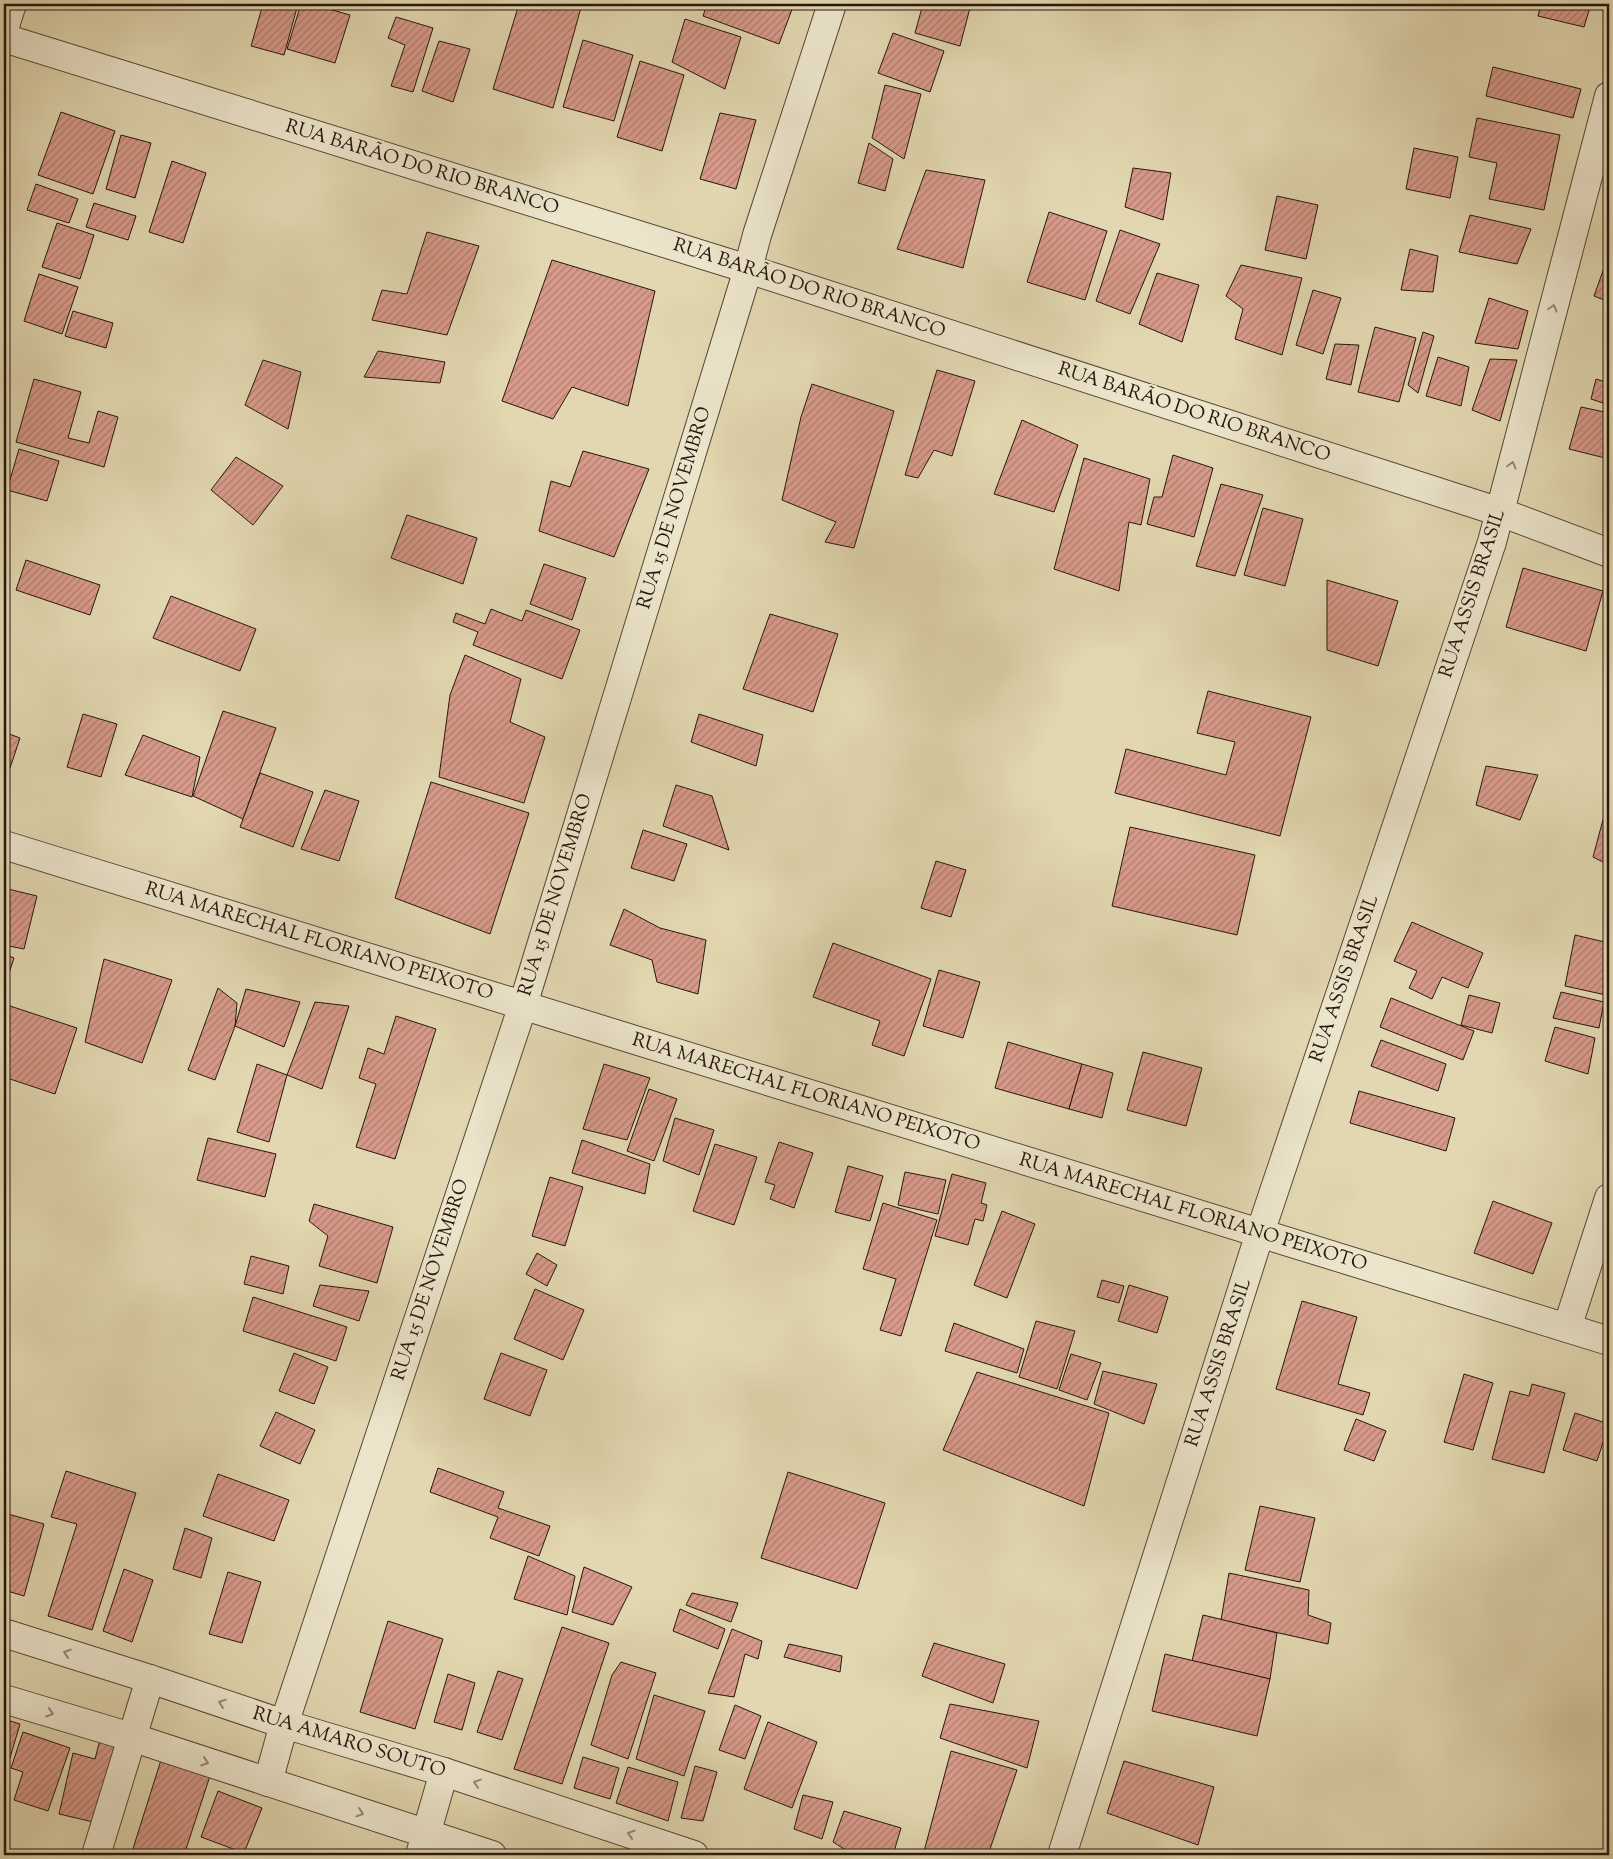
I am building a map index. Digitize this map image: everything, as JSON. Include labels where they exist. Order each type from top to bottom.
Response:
[{"type":"street","points":[[4,29],[12,4]]},
{"type":"street","name":"RUA 15 DE NOVEMBRO","points":[[268,1782],[284,1724],[522,1005],[757,235],[832,4]]},
{"type":"street","name":"RUA BARÃO DO RIO BRANCO","points":[[4,38],[748,269],[1500,512],[1609,553]]},
{"type":"street","name":"RUA ASSIS BRASIL","points":[[1062,1855],[1260,1233],[1492,542],[1609,96]]},
{"type":"street","name":"RUA MARECHAL FLORIANO PEIXOTO","points":[[4,845],[1609,1341]]},
{"type":"street","points":[[1567,1328],[1609,1198]]},
{"type":"street","name":"RUA AMARO SOUTO","points":[[4,1633],[284,1724],[444,1772],[694,1855]]},
{"type":"street","points":[[96,1855],[150,1679]]},
{"type":"street","points":[[4,1698],[268,1782],[423,1845],[492,1855]]},
{"type":"street","points":[[423,1845],[444,1772]]},
{"type":"building","points":[[263,4],[298,4],[284,55],[251,46]]},
{"type":"building","points":[[301,4],[331,4],[329,9],[350,15],[335,63],[287,49]]},
{"type":"building","points":[[519,4],[582,4],[553,108],[493,89]]},
{"type":"building","points":[[707,4],[794,4],[779,44],[703,16]]},
{"type":"building","points":[[923,4],[971,4],[960,46],[915,33]]},
{"type":"building","points":[[1541,4],[1591,4],[1584,27],[1538,16]]},
{"type":"building","points":[[396,17],[433,28],[413,92],[391,86],[405,45],[388,38]]},
{"type":"building","points":[[685,19],[741,37],[725,89],[672,62]]},
{"type":"building","points":[[893,33],[944,51],[930,92],[878,73]]},
{"type":"building","points":[[583,40],[633,55],[614,121],[563,107]]},
{"type":"building","points":[[439,41],[470,49],[453,102],[422,91]]},
{"type":"building","points":[[640,61],[684,75],[662,151],[617,137]]},
{"type":"building","points":[[1493,67],[1581,89],[1573,118],[1486,96]]},
{"type":"building","points":[[885,85],[921,94],[904,159],[872,138]]},
{"type":"building","points":[[61,112],[115,131],[93,194],[38,175]]},
{"type":"building","points":[[720,113],[756,120],[736,189],[700,179]]},
{"type":"building","points":[[1477,118],[1560,135],[1544,210],[1489,199],[1497,163],[1469,157]]},
{"type":"building","points":[[121,135],[151,143],[135,198],[106,189]]},
{"type":"building","points":[[869,143],[893,159],[885,191],[858,183]]},
{"type":"building","points":[[1414,148],[1458,157],[1450,198],[1406,189]]},
{"type":"building","points":[[172,161],[206,173],[183,243],[149,232]]},
{"type":"building","points":[[1133,168],[1171,173],[1163,220],[1125,207]]},
{"type":"building","points":[[926,170],[985,180],[963,268],[897,249]]},
{"type":"building","points":[[36,184],[78,199],[69,223],[27,210]]},
{"type":"building","points":[[1277,196],[1318,205],[1306,259],[1265,250]]},
{"type":"building","points":[[94,203],[136,216],[128,240],[86,227]]},
{"type":"building","points":[[1049,212],[1107,231],[1085,300],[1027,282]]},
{"type":"building","points":[[1470,215],[1531,229],[1517,264],[1459,252]]},
{"type":"building","points":[[57,223],[94,235],[80,279],[42,267]]},
{"type":"building","points":[[1120,230],[1160,244],[1130,314],[1096,301]]},
{"type":"building","points":[[427,232],[479,246],[447,335],[372,320],[382,290],[407,294]]},
{"type":"building","points":[[1410,249],[1438,256],[1433,292],[1401,290]]},
{"type":"building","points":[[1609,254],[1609,302],[1594,296]]},
{"type":"building","points":[[552,260],[655,291],[628,406],[572,387],[553,419],[502,401]]},
{"type":"building","points":[[1241,265],[1302,278],[1282,355],[1235,339],[1243,309],[1226,296]]},
{"type":"building","points":[[1157,273],[1199,285],[1182,342],[1139,324]]},
{"type":"building","points":[[39,274],[78,287],[62,334],[24,321]]},
{"type":"building","points":[[1313,290],[1341,298],[1323,354],[1296,345]]},
{"type":"building","points":[[1489,298],[1528,311],[1518,349],[1475,343]]},
{"type":"building","points":[[73,311],[113,323],[106,348],[65,336]]},
{"type":"building","points":[[1375,327],[1416,338],[1399,402],[1358,392]]},
{"type":"building","points":[[1423,332],[1434,336],[1418,393],[1408,385]]},
{"type":"building","points":[[1609,332],[1609,349],[1604,346]]},
{"type":"building","points":[[1335,344],[1359,345],[1351,385],[1326,379]]},
{"type":"building","points":[[378,351],[445,362],[440,383],[364,377]]},
{"type":"building","points":[[1438,357],[1469,367],[1461,406],[1426,396]]},
{"type":"building","points":[[1490,359],[1517,360],[1500,421],[1472,410]]},
{"type":"building","points":[[263,360],[301,372],[288,429],[245,405]]},
{"type":"building","points":[[937,370],[975,381],[952,456],[934,450],[918,478],[905,475]]},
{"type":"building","points":[[34,379],[81,392],[68,438],[89,443],[98,411],[118,417],[104,467],[16,442]]},
{"type":"building","points":[[1596,379],[1609,383],[1609,405],[1591,399]]},
{"type":"building","points":[[812,384],[894,411],[854,548],[825,542],[836,522],[782,500],[801,417]]},
{"type":"building","points":[[1581,407],[1609,413],[1609,459],[1569,449]]},
{"type":"building","points":[[1022,420],[1078,445],[1054,512],[994,494]]},
{"type":"building","points":[[19,449],[59,461],[47,501],[7,490]]},
{"type":"building","points":[[583,451],[649,469],[614,557],[539,531],[551,481],[570,487]]},
{"type":"building","points":[[1173,455],[1213,468],[1194,537],[1147,524],[1154,497],[1162,497]]},
{"type":"building","points":[[236,457],[283,486],[253,525],[211,490]]},
{"type":"building","points":[[1084,458],[1150,479],[1141,525],[1129,522],[1119,591],[1054,569]]},
{"type":"building","points":[[1221,484],[1263,495],[1235,576],[1196,566]]},
{"type":"building","points":[[1263,508],[1303,519],[1285,586],[1244,575]]},
{"type":"building","points":[[407,515],[477,538],[463,584],[391,558]]},
{"type":"building","points":[[26,560],[100,585],[90,615],[16,590]]},
{"type":"building","points":[[544,564],[586,578],[572,620],[530,604]]},
{"type":"building","points":[[1523,568],[1603,591],[1586,651],[1506,627]]},
{"type":"building","points":[[1327,580],[1398,601],[1378,666],[1327,650]]},
{"type":"building","points":[[171,596],[256,629],[240,671],[153,638]]},
{"type":"building","points":[[491,609],[522,621],[526,610],[580,630],[562,679],[473,645],[478,632],[453,622],[456,613],[485,624]]},
{"type":"building","points":[[770,614],[838,634],[813,712],[743,689]]},
{"type":"building","points":[[465,655],[521,679],[510,722],[545,737],[524,803],[439,777],[450,695]]},
{"type":"building","points":[[1208,691],[1311,717],[1280,836],[1115,793],[1126,749],[1226,775],[1235,742],[1197,733]]},
{"type":"building","points":[[223,711],[276,728],[243,819],[193,796]]},
{"type":"building","points":[[83,714],[117,724],[101,777],[67,767]]},
{"type":"building","points":[[699,714],[763,735],[756,766],[691,742]]},
{"type":"building","points":[[4,732],[20,738],[9,771],[4,769]]},
{"type":"building","points":[[143,735],[200,757],[192,797],[125,775]]},
{"type":"building","points":[[1486,766],[1538,775],[1520,820],[1476,805]]},
{"type":"building","points":[[260,773],[313,792],[293,847],[240,827]]},
{"type":"building","points":[[431,782],[529,813],[490,934],[395,898]]},
{"type":"building","points":[[676,785],[712,796],[729,850],[663,826]]},
{"type":"building","points":[[325,790],[359,801],[339,861],[301,849]]},
{"type":"building","points":[[1609,802],[1609,865],[1593,857]]},
{"type":"building","points":[[1130,827],[1255,855],[1237,935],[1112,906]]},
{"type":"building","points":[[643,830],[687,844],[674,881],[631,868]]},
{"type":"building","points":[[936,861],[966,870],[951,917],[921,908]]},
{"type":"building","points":[[4,888],[37,896],[24,949],[4,945]]},
{"type":"building","points":[[624,909],[660,928],[706,940],[698,994],[657,982],[652,960],[610,945]]},
{"type":"building","points":[[1412,922],[1483,953],[1468,988],[1442,977],[1432,999],[1409,988],[1417,971],[1394,961]]},
{"type":"building","points":[[1575,935],[1609,943],[1609,985],[1606,995],[1565,986]]},
{"type":"building","points":[[833,943],[931,979],[904,1056],[872,1045],[880,1021],[813,997]]},
{"type":"building","points":[[4,954],[14,958],[4,988]]},
{"type":"building","points":[[104,959],[172,980],[142,1063],[85,1042]]},
{"type":"building","points":[[939,970],[980,982],[963,1038],[923,1026]]},
{"type":"building","points":[[218,988],[237,1003],[235,1026],[215,1080],[188,1070]]},
{"type":"building","points":[[246,989],[300,1002],[284,1047],[235,1026]]},
{"type":"building","points":[[1561,992],[1604,1002],[1599,1028],[1553,1018]]},
{"type":"building","points":[[1469,995],[1500,1003],[1492,1033],[1461,1025]]},
{"type":"building","points":[[1391,998],[1474,1031],[1463,1060],[1380,1027]]},
{"type":"building","points":[[315,1002],[349,1006],[322,1089],[287,1075]]},
{"type":"building","points":[[7,1005],[77,1028],[55,1094],[4,1077],[4,1016]]},
{"type":"building","points":[[396,1016],[436,1029],[395,1159],[356,1147],[376,1084],[359,1078],[368,1048],[384,1054]]},
{"type":"building","points":[[1555,1027],[1595,1038],[1588,1074],[1545,1061]]},
{"type":"building","points":[[1381,1040],[1446,1064],[1438,1091],[1371,1066]]},
{"type":"building","points":[[1008,1042],[1082,1064],[1069,1109],[995,1088]]},
{"type":"building","points":[[1143,1052],[1202,1068],[1186,1126],[1127,1110]]},
{"type":"building","points":[[257,1064],[287,1075],[269,1142],[237,1132]]},
{"type":"building","points":[[604,1064],[650,1078],[627,1140],[583,1129]]},
{"type":"building","points":[[1082,1064],[1113,1073],[1102,1118],[1069,1109]]},
{"type":"building","points":[[649,1089],[677,1099],[654,1161],[627,1151]]},
{"type":"building","points":[[1359,1091],[1455,1118],[1446,1151],[1350,1123]]},
{"type":"building","points":[[675,1118],[714,1130],[699,1175],[663,1161]]},
{"type":"building","points":[[208,1138],[276,1154],[265,1197],[197,1180]]},
{"type":"building","points":[[582,1140],[650,1164],[645,1194],[572,1173]]},
{"type":"building","points":[[779,1142],[813,1153],[794,1208],[770,1199],[775,1185],[765,1182]]},
{"type":"building","points":[[715,1144],[757,1157],[734,1225],[693,1211]]},
{"type":"building","points":[[848,1166],[883,1176],[870,1221],[835,1212]]},
{"type":"building","points":[[905,1172],[946,1180],[938,1214],[898,1205]]},
{"type":"building","points":[[952,1174],[986,1183],[981,1203],[987,1205],[983,1221],[975,1219],[968,1245],[935,1236]]},
{"type":"building","points":[[550,1177],[583,1187],[565,1246],[532,1236]]},
{"type":"building","points":[[1493,1201],[1552,1223],[1533,1274],[1474,1253]]},
{"type":"building","points":[[883,1203],[937,1220],[901,1336],[880,1330],[896,1279],[863,1269]]},
{"type":"building","points":[[314,1204],[393,1227],[377,1283],[319,1266],[328,1236],[309,1221]]},
{"type":"building","points":[[1002,1211],[1035,1224],[1007,1298],[974,1285]]},
{"type":"building","points":[[537,1253],[557,1265],[547,1286],[526,1274]]},
{"type":"building","points":[[251,1256],[289,1266],[283,1294],[244,1284]]},
{"type":"building","points":[[1102,1280],[1124,1286],[1119,1303],[1097,1297]]},
{"type":"building","points":[[320,1285],[369,1291],[359,1321],[313,1306]]},
{"type":"building","points":[[1129,1285],[1168,1297],[1157,1333],[1118,1321]]},
{"type":"building","points":[[535,1289],[584,1310],[563,1360],[514,1339]]},
{"type":"building","points":[[253,1297],[347,1327],[336,1361],[243,1331]]},
{"type":"building","points":[[1302,1301],[1357,1317],[1338,1384],[1370,1393],[1363,1415],[1276,1389]]},
{"type":"building","points":[[1036,1321],[1075,1331],[1057,1389],[1019,1377]]},
{"type":"building","points":[[954,1323],[1024,1349],[1017,1373],[945,1351]]},
{"type":"building","points":[[294,1353],[328,1367],[314,1404],[279,1391]]},
{"type":"building","points":[[501,1353],[547,1370],[530,1416],[484,1399]]},
{"type":"building","points":[[1071,1354],[1101,1363],[1087,1400],[1059,1390]]},
{"type":"building","points":[[1103,1371],[1157,1384],[1144,1424],[1094,1404]]},
{"type":"building","points":[[977,1372],[1109,1413],[1084,1506],[943,1450]]},
{"type":"building","points":[[1464,1374],[1493,1383],[1473,1450],[1444,1442]]},
{"type":"building","points":[[1532,1384],[1565,1393],[1544,1473],[1492,1459],[1510,1391],[1529,1396]]},
{"type":"building","points":[[276,1412],[315,1430],[300,1464],[260,1446]]},
{"type":"building","points":[[1575,1413],[1609,1424],[1597,1461],[1563,1450]]},
{"type":"building","points":[[1356,1419],[1386,1431],[1374,1461],[1344,1450]]},
{"type":"building","points":[[438,1468],[504,1492],[498,1508],[550,1526],[539,1556],[490,1538],[498,1517],[430,1492]]},
{"type":"building","points":[[66,1471],[136,1493],[92,1630],[48,1616],[77,1524],[51,1517]]},
{"type":"building","points":[[788,1472],[885,1503],[857,1589],[761,1558]]},
{"type":"building","points":[[218,1474],[289,1500],[274,1541],[203,1516]]},
{"type":"building","points":[[1609,1500],[1609,1519],[1605,1518]]},
{"type":"building","points":[[1260,1506],[1315,1518],[1300,1582],[1245,1570]]},
{"type":"building","points":[[4,1513],[44,1524],[24,1596],[4,1590]]},
{"type":"building","points":[[185,1528],[212,1538],[201,1578],[173,1569]]},
{"type":"building","points":[[528,1556],[575,1576],[567,1615],[514,1599]]},
{"type":"building","points":[[584,1567],[632,1587],[613,1625],[572,1612]]},
{"type":"building","points":[[124,1569],[153,1580],[132,1642],[103,1631]]},
{"type":"building","points":[[228,1572],[261,1582],[242,1643],[209,1634]]},
{"type":"building","points":[[1229,1573],[1309,1590],[1308,1615],[1331,1623],[1328,1644],[1221,1620]]},
{"type":"building","points":[[692,1593],[738,1603],[731,1622],[686,1605]]},
{"type":"building","points":[[680,1609],[725,1629],[718,1649],[673,1631]]},
{"type":"building","points":[[1203,1615],[1277,1633],[1270,1679],[1192,1661]]},
{"type":"building","points":[[388,1621],[443,1639],[415,1729],[360,1712]]},
{"type":"building","points":[[562,1627],[609,1643],[562,1784],[514,1769]]},
{"type":"building","points":[[732,1629],[762,1641],[758,1659],[745,1654],[734,1697],[708,1693]]},
{"type":"building","points":[[934,1643],[1005,1664],[993,1703],[922,1676]]},
{"type":"building","points":[[789,1644],[842,1656],[840,1672],[784,1657]]},
{"type":"building","points":[[1165,1654],[1270,1679],[1257,1736],[1152,1711]]},
{"type":"building","points":[[621,1662],[656,1673],[628,1759],[591,1745],[612,1675]]},
{"type":"building","points":[[498,1671],[523,1679],[502,1740],[477,1732]]},
{"type":"building","points":[[448,1674],[475,1683],[462,1730],[434,1722]]},
{"type":"building","points":[[654,1695],[705,1711],[684,1776],[636,1759]]},
{"type":"building","points":[[950,1704],[1039,1721],[1027,1768],[940,1738]]},
{"type":"building","points":[[735,1705],[761,1716],[745,1759],[719,1750]]},
{"type":"building","points":[[4,1719],[20,1724],[4,1778]]},
{"type":"building","points":[[768,1722],[817,1742],[792,1808],[744,1789]]},
{"type":"building","points":[[23,1732],[70,1748],[48,1811],[14,1800],[23,1772],[11,1768]]},
{"type":"building","points":[[101,1736],[122,1741],[102,1824],[59,1814],[73,1753],[95,1759]]},
{"type":"building","points":[[951,1751],[1017,1770],[988,1855],[923,1855]]},
{"type":"building","points":[[583,1757],[619,1768],[610,1799],[574,1788]]},
{"type":"building","points":[[161,1760],[210,1776],[184,1855],[131,1855]]},
{"type":"building","points":[[1124,1761],[1214,1787],[1198,1845],[1107,1813]]},
{"type":"building","points":[[695,1766],[717,1772],[703,1821],[681,1818]]},
{"type":"building","points":[[628,1767],[678,1782],[668,1821],[616,1803]]},
{"type":"building","points":[[218,1791],[262,1808],[244,1853],[201,1837]]},
{"type":"building","points":[[803,1795],[833,1802],[822,1839],[794,1829]]},
{"type":"building","points":[[844,1811],[901,1828],[893,1855],[848,1855],[849,1852],[833,1842]]}]
